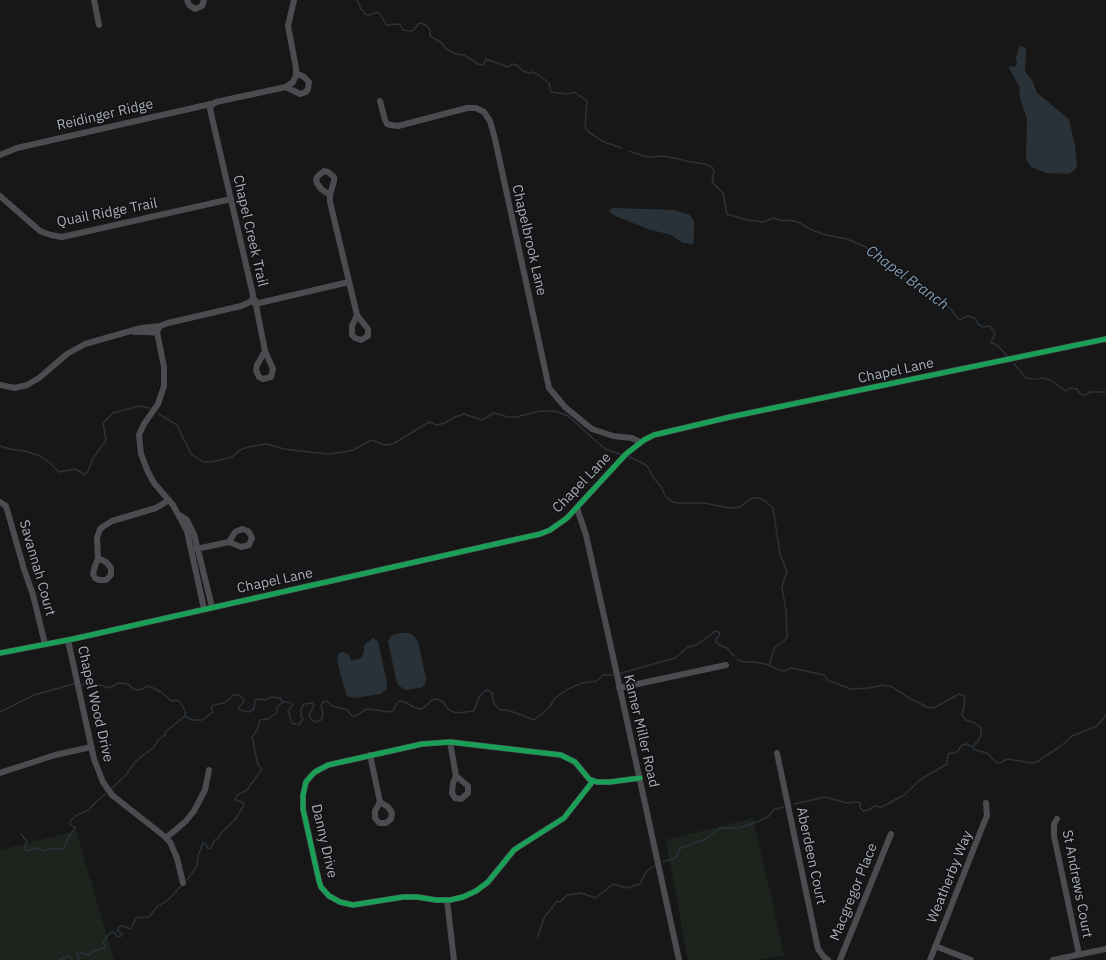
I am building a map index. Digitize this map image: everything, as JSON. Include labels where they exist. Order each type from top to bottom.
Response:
[{"type":"street","points":[[94,0],[99,25]]},
{"type":"street","points":[[187,0],[189,5],[195,8],[202,6],[204,0]]},
{"type":"street","points":[[216,102],[286,87],[293,82],[296,73],[288,26],[294,0]]},
{"type":"street","points":[[286,87],[300,94],[308,90],[309,82],[304,77],[296,73]]},
{"type":"street","name":"Chapelbrook Lane","points":[[380,101],[387,124],[398,126],[467,108],[476,108],[484,112],[490,121],[495,139],[550,388],[565,407],[592,429],[613,436],[632,438],[640,442]]},
{"type":"street","name":"Reidinger Ridge","points":[[0,155],[17,148],[216,102]]},
{"type":"street","name":"Chapel Creek Trail","points":[[126,332],[146,327],[160,326],[246,305],[252,301],[253,295],[211,113],[211,106],[216,102]]},
{"type":"street","points":[[330,195],[330,202],[357,315]]},
{"type":"street","name":"Quail Ridge Trail","points":[[0,196],[40,231],[62,237],[231,198]]},
{"type":"street","points":[[255,304],[349,282]]},
{"type":"street","points":[[253,295],[265,352]]},
{"type":"street","points":[[160,326],[157,333],[164,367],[164,386],[158,404],[141,429],[139,435],[139,448],[154,483],[179,514],[187,531],[195,549],[212,607]]},
{"type":"street","points":[[0,385],[15,388],[27,385],[39,378],[61,358],[79,346],[98,339],[126,332],[157,333]]},
{"type":"street","name":"Chapel Lane","points":[[0,652],[68,640],[540,534],[559,524],[577,508],[624,456],[640,442],[654,435],[678,428],[1106,339]]},
{"type":"street","points":[[98,558],[97,538],[100,529],[112,521],[156,508],[169,500]]},
{"type":"street","name":"Savannah Court","points":[[0,502],[6,506],[24,570],[34,595],[45,644]]},
{"type":"street","name":"Kamer Miller Road","points":[[577,508],[586,536],[679,960]]},
{"type":"street","points":[[195,549],[229,542]]},
{"type":"street","points":[[195,549],[204,609]]},
{"type":"street","name":"Chapel Wood Drive","points":[[68,640],[97,770],[106,788],[123,804],[166,838],[176,854],[183,883]]},
{"type":"street","points":[[619,688],[726,665]]},
{"type":"street","points":[[450,742],[456,776]]},
{"type":"street","name":"Danny Drive","points":[[450,742],[561,755],[575,762],[589,779],[593,781],[564,818],[514,850],[493,877],[482,887],[463,897],[447,900],[436,900],[417,897],[403,897],[353,906],[334,899],[321,887],[315,867],[303,809],[302,802],[304,788],[311,776],[321,768],[335,763],[422,744],[450,742]]},
{"type":"street","points":[[0,773],[55,755],[91,747]]},
{"type":"street","name":"Aberdeen Court","points":[[777,753],[818,949],[828,960]]},
{"type":"street","points":[[370,755],[380,802]]},
{"type":"street","points":[[166,838],[186,821],[194,811],[205,790],[209,770]]},
{"type":"street","points":[[593,781],[610,782],[640,778]]},
{"type":"street","name":"Weatherby Way","points":[[930,960],[983,825],[987,812],[986,803]]},
{"type":"street","name":"St Andrews Court","points":[[1057,819],[1054,824],[1054,836],[1079,954]]},
{"type":"street","name":"Macgregor Place","points":[[840,960],[891,834]]},
{"type":"street","points":[[447,900],[454,960]]},
{"type":"street","points":[[935,946],[971,960]]},
{"type":"street","points":[[1053,960],[1106,949]]},
{"type":"shaded area","points":[[1020,46],[1026,48],[1025,72],[1032,80],[1037,93],[1069,119],[1077,164],[1075,170],[1069,174],[1046,173],[1031,167],[1026,159],[1027,119],[1020,98],[1019,86],[1008,66],[1015,67],[1017,64],[1016,57]]},
{"type":"shaded area","points":[[613,208],[675,210],[690,215],[694,221],[693,244],[683,243],[671,235],[650,230],[613,215],[609,211]]},
{"type":"shaded area","points":[[410,633],[418,642],[426,678],[425,685],[420,688],[405,690],[398,685],[396,679],[388,641],[392,635]]},
{"type":"shaded area","points":[[373,638],[378,642],[387,683],[386,690],[381,694],[354,698],[347,696],[337,658],[339,653],[343,652],[349,655],[351,660],[361,658],[364,652],[364,645]]},
{"type":"shaded area","points":[[753,818],[784,955],[757,960],[688,960],[666,840]]},
{"type":"shaded area","points":[[76,831],[114,960],[0,960],[0,850]]},
{"type":"waterway","name":"Chapel Branch","points":[[357,0],[365,14],[369,15],[377,12],[381,15],[386,25],[400,24],[403,30],[412,31],[418,24],[421,23],[427,26],[430,30],[430,36],[442,43],[445,48],[456,54],[464,55],[478,64],[483,65],[486,59],[508,67],[513,64],[518,66],[523,71],[537,74],[549,83],[551,92],[567,94],[574,92],[587,101],[585,128],[604,142],[622,148]]},
{"type":"waterway","name":"Chapel Branch","points":[[629,151],[643,156],[663,156],[705,164],[712,167],[714,172],[712,182],[723,193],[727,214],[747,220],[763,222],[773,218],[783,221],[789,220],[798,222],[812,230],[826,235],[847,239],[864,246],[915,287],[924,289],[951,309],[960,320],[967,316],[975,318],[978,324],[983,327],[989,326],[995,334],[991,342],[998,346],[1008,357]]},
{"type":"waterway","name":"Chapel Branch","points":[[1014,364],[1026,378],[1036,379]]},
{"type":"waterway","name":"Chapel Branch","points":[[1039,379],[1043,378],[1050,380],[1066,391],[1070,388],[1077,389],[1080,394],[1085,395],[1090,392],[1106,392]]},
{"type":"waterway","points":[[0,446],[26,451],[40,456],[49,462],[59,472],[75,469],[85,475],[93,458],[106,440],[103,423],[113,413],[139,406],[150,408]]},
{"type":"waterway","points":[[159,414],[177,425],[191,454],[203,462],[212,462],[232,457],[240,450],[248,447],[267,444],[284,449],[327,454],[344,452],[353,450],[372,440],[384,445],[393,444],[429,422],[437,425],[464,414],[482,420],[494,413],[508,417],[516,417],[540,411],[555,411],[568,416],[605,449],[623,455]]},
{"type":"waterway","points":[[627,456],[647,466],[653,477],[662,488],[665,496],[671,501],[677,503],[704,503],[730,508],[740,507],[752,498],[758,498],[764,500],[773,508],[780,554],[787,571],[782,587],[786,611],[787,637],[775,647],[769,665]]},
{"type":"waterway","points":[[618,674],[675,658],[688,647],[696,645],[715,631],[719,632],[720,634],[716,639],[716,642],[727,648],[734,656]]},
{"type":"waterway","points":[[737,659],[744,662],[756,662],[769,665],[779,670],[785,671],[791,668],[824,675],[829,681],[851,689],[869,688],[883,685],[892,687],[927,707],[934,708],[959,694],[964,696],[965,701],[962,715],[966,720],[975,723],[981,728],[981,735],[972,747],[975,750],[987,753],[997,763],[1007,759],[1033,763],[1038,761],[1061,746],[1072,736],[1097,726],[1106,715]]},
{"type":"waterway","points":[[187,880],[197,866],[198,856],[203,843],[206,844],[208,849],[211,848],[220,834],[235,820],[244,805],[242,802],[235,800],[237,795],[247,790],[262,769],[258,765],[252,737],[257,730],[260,720],[268,719],[277,713],[277,707],[283,702],[289,702],[293,705],[288,711],[292,723],[299,725],[303,719],[301,716],[301,709],[304,704],[312,703],[314,705],[309,716],[312,720],[317,722],[321,720],[323,714],[321,706],[323,702],[327,701],[332,706],[347,710],[352,716],[355,716],[367,709],[390,712],[400,701],[415,708],[421,709],[432,700],[437,699],[442,701],[449,710],[456,713],[474,711],[482,693],[487,690],[492,693],[494,704],[500,710],[506,710],[534,720],[549,708],[555,698],[568,689],[582,683],[597,681],[603,675],[613,675]]},
{"type":"waterway","points":[[82,685],[96,684],[110,688],[118,683],[128,684],[133,689],[139,690],[149,686],[161,692],[171,701],[177,700],[181,703],[185,711],[185,716]]},
{"type":"waterway","points":[[0,712],[34,695],[74,684]]},
{"type":"waterway","points":[[185,716],[192,720],[202,720],[213,712],[211,707],[224,703],[234,695],[239,695],[244,699],[243,703],[238,708],[249,712],[254,709],[255,700],[265,700],[272,697],[280,698],[283,702]]},
{"type":"waterway","points":[[112,788],[126,775],[135,762],[154,747],[158,740],[165,735],[166,731],[185,716]]},
{"type":"waterway","points":[[794,804],[825,797],[847,803],[858,802],[860,803],[860,807],[863,811],[875,806],[882,807],[904,795],[921,779],[947,764],[948,754],[957,752],[962,745],[967,744],[971,746]]},
{"type":"waterway","points":[[21,834],[27,841],[25,850],[29,851],[36,848],[44,851],[49,849],[63,849],[70,834],[76,828],[70,824],[71,820],[77,815],[89,810],[105,794]]},
{"type":"waterway","points":[[663,862],[677,857],[679,849],[705,839],[721,828],[739,828],[759,821],[769,816],[773,810],[783,807]]},
{"type":"waterway","points":[[538,937],[544,918],[557,901],[560,902],[567,895],[581,893],[596,898],[613,884],[627,888],[640,884],[646,872],[655,865]]},
{"type":"waterway","points":[[79,960],[77,952],[90,955],[93,951],[102,949],[105,947],[103,941],[111,932],[118,937],[121,936],[122,934],[118,931],[119,927],[122,926],[131,929],[136,918],[149,917],[157,907],[169,899],[181,886]]},
{"type":"waterway","points":[[59,960],[67,956],[70,956],[72,960]]},
{"type":"cycle path","points":[[0,653],[73,639],[540,534],[550,530],[567,518],[626,454],[644,440],[654,435],[730,417],[1106,339]]},
{"type":"cycle path","points":[[593,781],[564,818],[514,850],[488,882],[476,891],[463,897],[450,900],[403,897],[353,905],[340,902],[329,896],[321,887],[303,809],[303,795],[306,782],[315,772],[328,765],[422,744],[450,742],[561,755],[575,762],[589,779],[597,782],[610,782],[640,778]]}]
